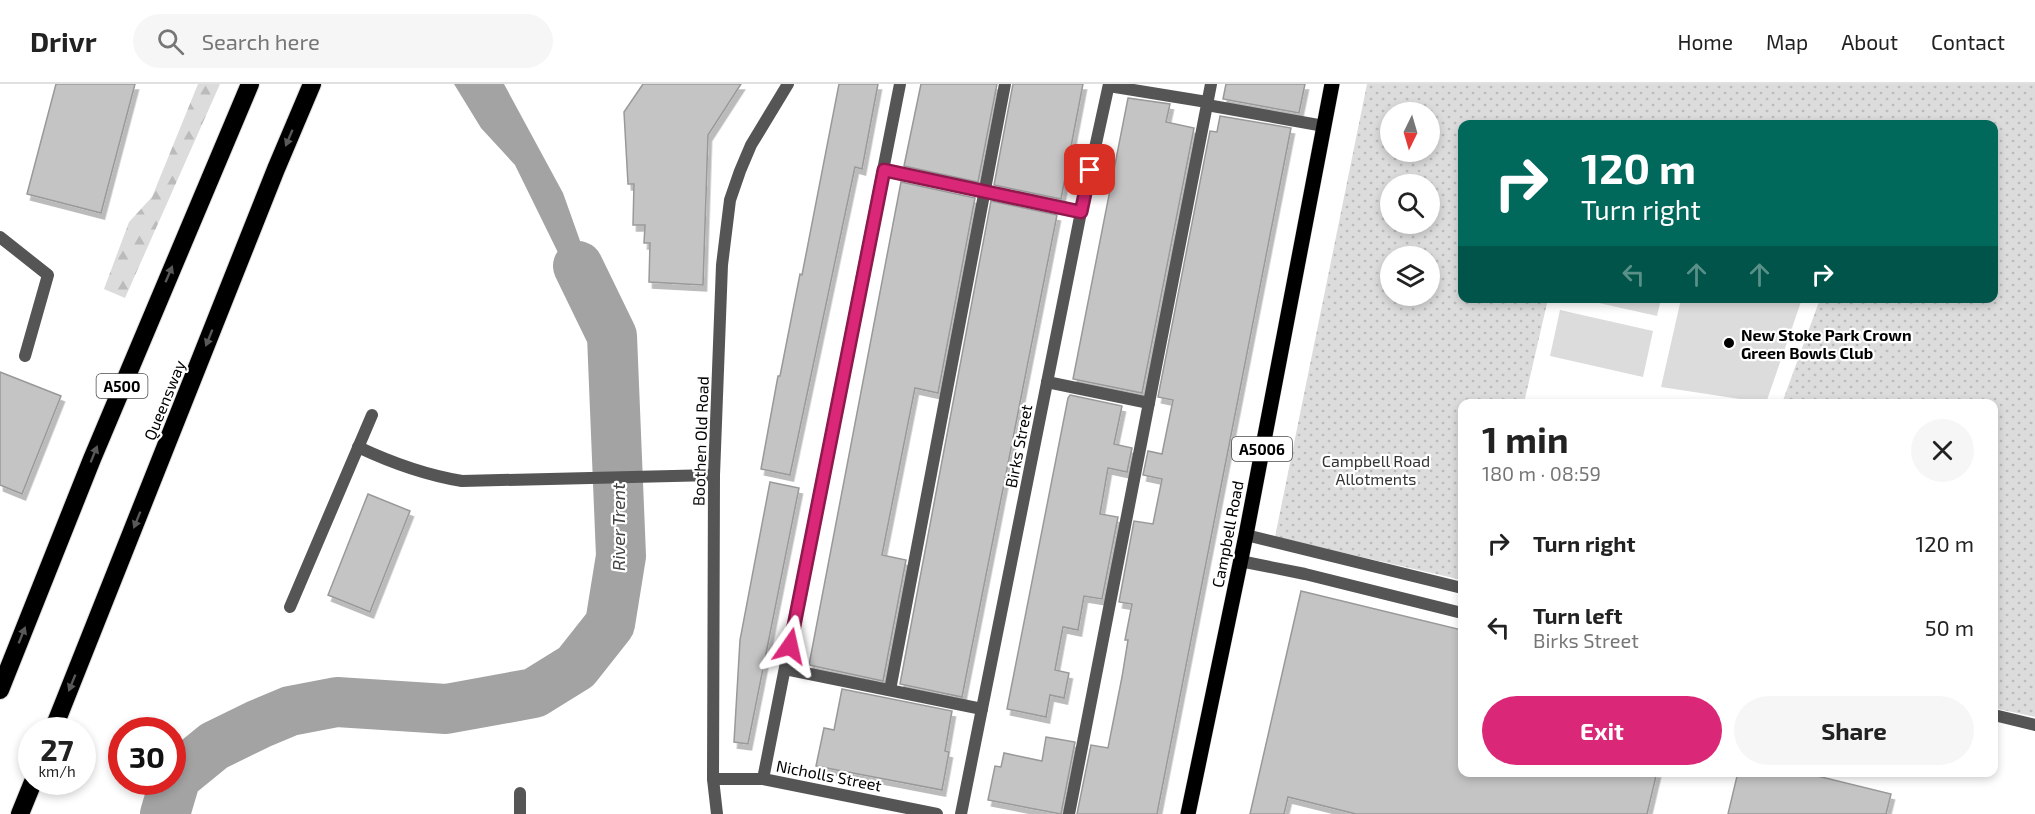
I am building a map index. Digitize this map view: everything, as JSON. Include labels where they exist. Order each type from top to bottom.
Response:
[{"type":"highway","name":"A500","points":[[0,690],[92,459],[250,84]]},
{"type":"highway","name":"Queensway","points":[[58,717],[267,191],[312,84]]},
{"type":"highway","points":[[20,814],[28,795]]},
{"type":"main road","name":"Campbell Road","points":[[1188,814],[1246,535],[1332,84]]},
{"type":"street","name":"Boothen Old Road","points":[[717,814],[713,779],[714,475],[722,265],[730,200],[751,145],[788,84]]},
{"type":"street","points":[[764,779],[900,84]]},
{"type":"street","points":[[890,690],[1005,84]]},
{"type":"street","points":[[1069,814],[1211,84]]},
{"type":"street","points":[[1109,85],[1324,126]]},
{"type":"street","name":"Birks Street","points":[[961,814],[1081,212],[1109,85]]},
{"type":"street","points":[[884,170],[1081,212]]},
{"type":"street","points":[[0,237],[48,275],[25,356]]},
{"type":"street","points":[[1047,382],[1149,403]]},
{"type":"street","points":[[290,607],[372,415]]},
{"type":"street","points":[[358,447],[394,464],[430,476],[462,481],[714,475]]},
{"type":"street","points":[[1246,535],[1458,587]]},
{"type":"street","points":[[1240,561],[1305,574],[1458,612]]},
{"type":"street","points":[[785,669],[982,709]]},
{"type":"street","points":[[1998,715],[2035,725]]},
{"type":"street","name":"Nicholls Street","points":[[713,779],[764,779],[938,814]]},
{"type":"street","points":[[519,793],[520,814]]},
{"type":"green space","points":[[198,84],[220,84],[125,298],[104,289],[129,222],[152,197]]},
{"type":"green space","name":"Campbell Road Allotments","points":[[1367,84],[2035,84],[2035,717],[1998,709],[1998,399],[1783,399],[1819,303],[1998,303],[1998,120],[1458,120],[1458,303],[1547,303],[1525,399],[1458,399],[1458,579],[1275,537]]},
{"type":"green space","points":[[1599,303],[1660,303],[1657,316]]},
{"type":"green space","name":"New Stoke Park Crown Green Bowls Club","points":[[1680,303],[1801,303],[1767,399],[1740,399],[1661,387]]},
{"type":"green space","points":[[1560,310],[1653,331],[1643,377],[1550,356]]},
{"type":"shaded area","points":[[454,84],[504,84],[563,193],[584,252],[627,323],[596,330],[515,165],[481,128]]},
{"type":"building","points":[[56,84],[135,84],[101,213],[27,194]]},
{"type":"building","points":[[643,84],[741,84],[708,135],[703,285],[649,282],[650,243],[644,243],[645,225],[633,225],[634,184],[628,184],[624,112]]},
{"type":"building","points":[[839,84],[878,84],[862,169],[855,167],[790,475],[761,469],[778,376],[780,376],[800,274],[802,275]]},
{"type":"building","points":[[921,84],[997,84],[978,182],[904,166]]},
{"type":"building","points":[[1013,84],[1083,84],[1061,199],[994,185]]},
{"type":"building","points":[[1226,84],[1305,84],[1299,113],[1223,99]]},
{"type":"building","points":[[1128,98],[1170,104],[1166,122],[1194,128],[1142,393],[1073,379]]},
{"type":"building","points":[[1220,116],[1291,128],[1157,814],[1077,814],[1091,745],[1108,748],[1122,677],[1128,640],[1125,640],[1132,604],[1119,602],[1134,521],[1153,524],[1162,479],[1143,475],[1148,451],[1162,454],[1173,400],[1158,397],[1210,131],[1217,132]]},
{"type":"building","points":[[901,182],[975,198],[938,393],[915,388],[882,555],[906,560],[883,681],[809,665]]},
{"type":"building","points":[[991,201],[1057,215],[962,697],[900,684]]},
{"type":"building","points":[[0,372],[61,396],[22,494],[0,485]]},
{"type":"building","points":[[1070,395],[1122,406],[1114,444],[1132,448],[1127,472],[1108,468],[1100,514],[1118,517],[1102,599],[1084,596],[1078,630],[1063,627],[1055,670],[1069,673],[1064,698],[1050,695],[1046,717],[1007,709]]},
{"type":"building","points":[[770,482],[799,488],[748,744],[734,742],[740,640]]},
{"type":"building","points":[[368,494],[410,511],[370,612],[328,595]]},
{"type":"building","points":[[1301,591],[1458,629],[1458,777],[1656,777],[1647,814],[1356,814],[1288,797],[1284,814],[1250,814]]},
{"type":"building","points":[[842,689],[952,711],[945,751],[949,752],[942,790],[816,766],[824,728],[834,730]]},
{"type":"building","points":[[1046,737],[1075,742],[1061,814],[988,800],[995,766],[1001,767],[1004,753],[1042,761]]},
{"type":"building","points":[[1737,777],[1821,777],[1891,794],[1886,814],[1728,814]]},
{"type":"waterway","name":"River Trent","points":[[165,814],[176,777],[214,746],[259,724],[290,711],[337,702],[446,709],[534,693],[576,667],[610,624],[621,556],[612,336],[578,266]]},
{"type":"place","name":"New Stoke Park Crown Green Bowls Club","points":[[1729,343]]},
{"type":"route","points":[[790,646],[884,170],[1081,212],[1090,170]]}]
